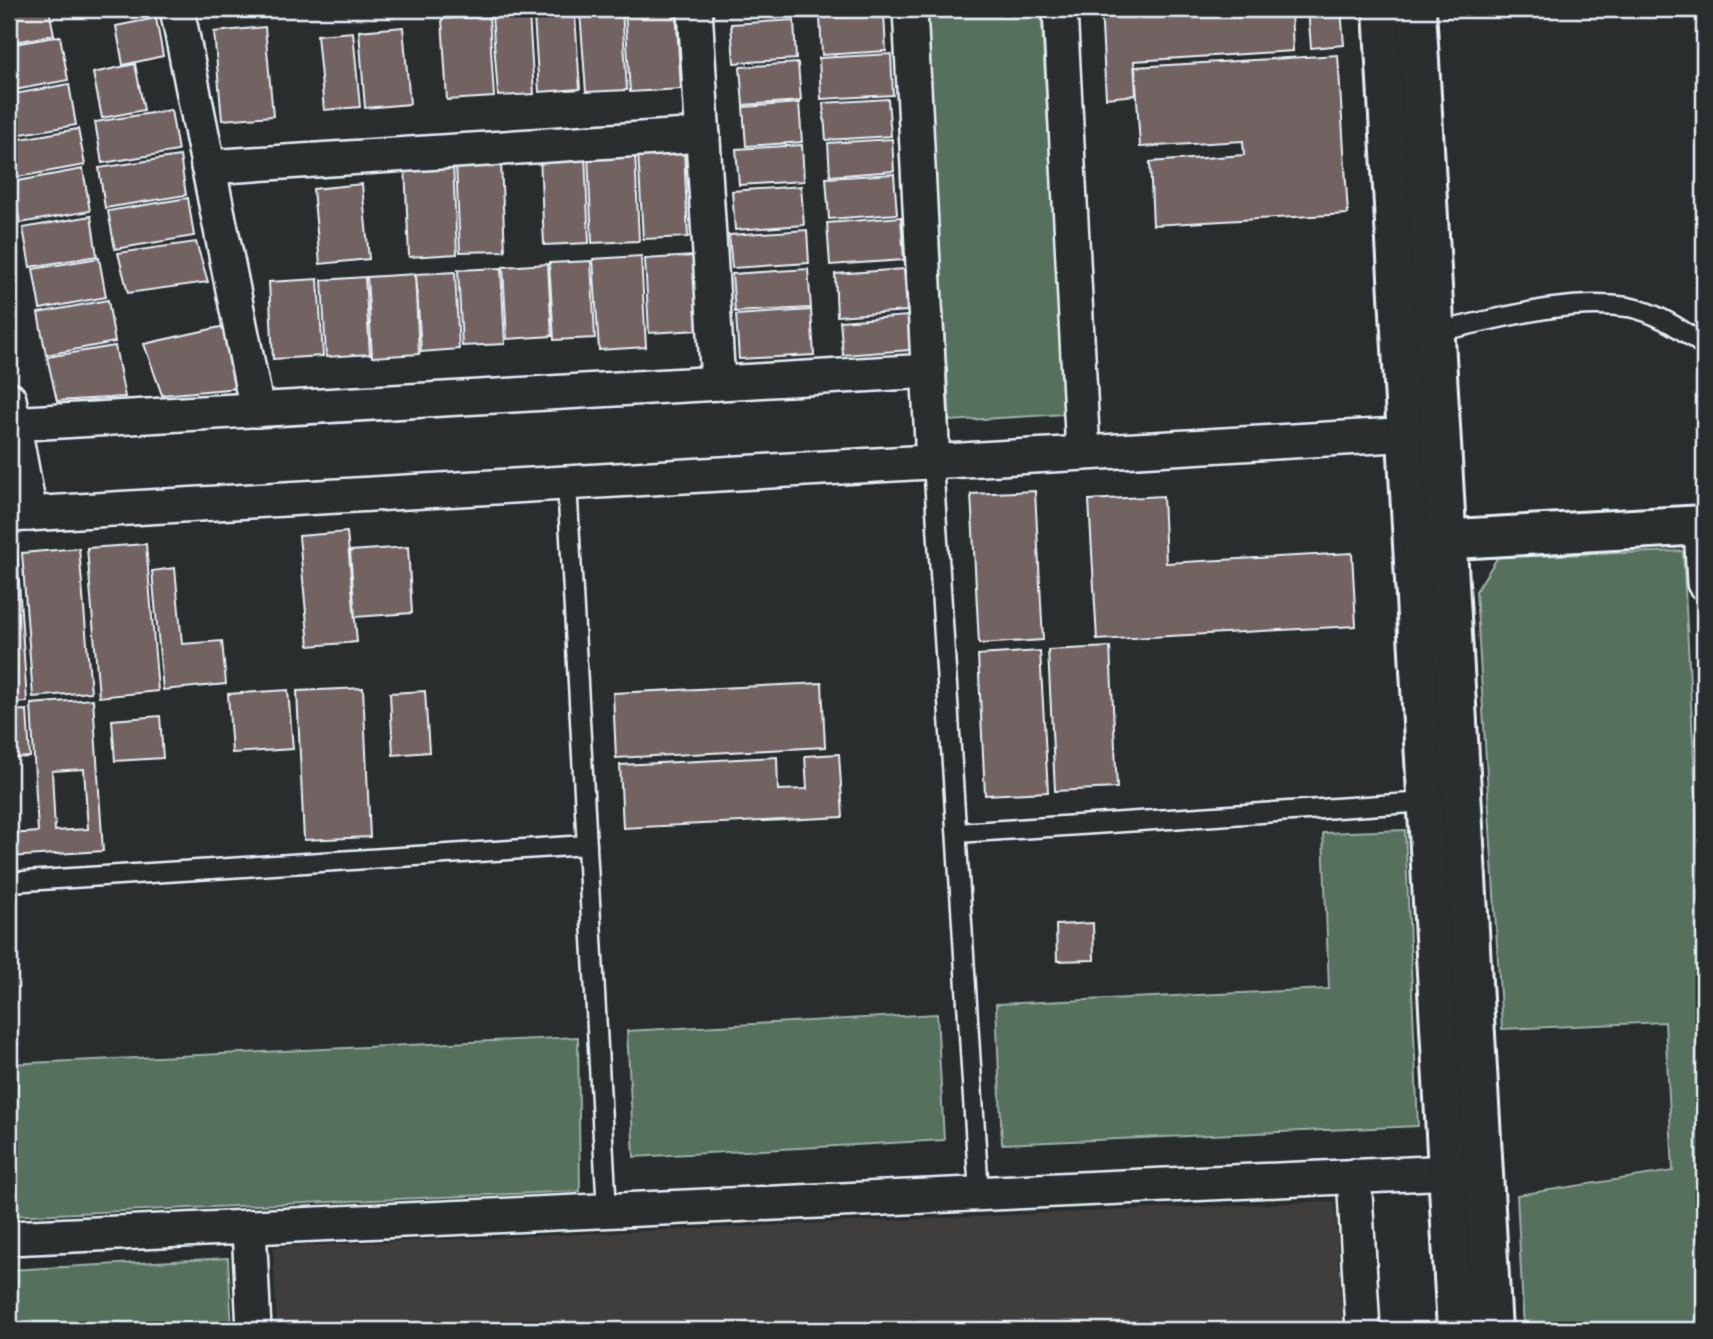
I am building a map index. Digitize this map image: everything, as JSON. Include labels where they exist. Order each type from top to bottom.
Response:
[{"type":"street","points":[[177,9],[257,410]]},
{"type":"street","points":[[695,9],[718,383]]},
{"type":"street","points":[[909,9],[933,462]]},
{"type":"street","points":[[1060,9],[1083,453]]},
{"type":"street","points":[[1383,9],[1423,433],[1465,1172],[1457,1330]]},
{"type":"street","points":[[1416,9],[1434,332],[1423,433]]},
{"type":"street","points":[[208,167],[703,135]]},
{"type":"street","points":[[929,371],[257,410],[10,416],[19,515],[1423,433]]},
{"type":"street","points":[[1429,540],[1703,525],[1704,583]]},
{"type":"street","points":[[1429,540],[1427,802],[1465,1172],[1492,1330]]},
{"type":"street","points":[[9,1238],[1465,1172]]},
{"type":"street","points":[[1354,1176],[1363,1330]]},
{"type":"street","points":[[249,1227],[254,1330]]},
{"type":"lane","points":[[1434,332],[1538,311],[1588,305],[1630,307],[1674,324],[1704,346]]},
{"type":"lane","points":[[933,462],[979,1194]]},
{"type":"lane","points":[[567,483],[607,1211]]},
{"type":"lane","points":[[957,833],[1427,802]]},
{"type":"lane","points":[[9,882],[587,845]]},
{"type":"shaded area","points":[[1335,1201],[1343,1330],[277,1330],[273,1247]]},
{"type":"green space","points":[[925,9],[1041,9],[1065,414],[950,421]]},
{"type":"green space","points":[[1683,551],[1704,949],[1704,1330],[1524,1330],[1517,1195],[1673,1171],[1665,1022],[1502,1029],[1476,591],[1498,557]]},
{"type":"green space","points":[[1405,830],[1418,1126],[1002,1144],[996,1004],[1329,989],[1323,833]]},
{"type":"green space","points":[[937,1014],[944,1140],[634,1157],[627,1031]]},
{"type":"green space","points":[[578,1037],[580,1191],[9,1216],[9,1064]]},
{"type":"green space","points":[[228,1258],[232,1330],[9,1330],[9,1270]]},
{"type":"building","points":[[9,9],[49,9],[54,35],[9,43]]},
{"type":"building","points":[[622,9],[627,90],[586,92],[580,12]]},
{"type":"building","points":[[676,9],[681,89],[630,92],[625,10]]},
{"type":"building","points":[[819,9],[880,9],[819,12]]},
{"type":"building","points":[[1101,9],[1291,9],[1293,51],[1134,61],[1136,95],[1106,98]]},
{"type":"building","points":[[1308,9],[1341,9],[1344,45],[1311,48]]},
{"type":"building","points":[[529,13],[534,94],[498,96],[492,15]]},
{"type":"building","points":[[884,13],[886,51],[822,55],[820,17]]},
{"type":"building","points":[[575,14],[580,89],[539,92],[534,17]]},
{"type":"building","points":[[489,16],[494,97],[447,100],[442,19]]},
{"type":"building","points":[[156,18],[163,56],[123,65],[116,26]]},
{"type":"building","points":[[794,20],[796,59],[734,63],[731,24]]},
{"type":"building","points":[[265,27],[273,116],[222,120],[214,32]]},
{"type":"building","points":[[403,27],[410,104],[365,108],[359,31]]},
{"type":"building","points":[[353,32],[360,107],[324,110],[317,35]]},
{"type":"building","points":[[60,36],[68,80],[9,91],[9,45]]},
{"type":"building","points":[[891,54],[893,95],[821,99],[819,58]]},
{"type":"building","points":[[1338,55],[1348,214],[1153,225],[1150,162],[1244,155],[1243,141],[1140,147],[1135,67]]},
{"type":"building","points":[[798,63],[801,101],[743,105],[740,67]]},
{"type":"building","points":[[135,64],[144,110],[102,118],[93,73]]},
{"type":"building","points":[[69,84],[76,125],[9,136],[9,95]]},
{"type":"building","points":[[888,99],[891,136],[826,140],[823,103]]},
{"type":"building","points":[[799,103],[802,142],[746,146],[743,107]]},
{"type":"building","points":[[171,110],[178,151],[102,163],[95,122]]},
{"type":"building","points":[[78,129],[85,165],[12,178],[9,141]]},
{"type":"building","points":[[892,139],[894,171],[830,176],[828,143]]},
{"type":"building","points":[[802,145],[804,181],[739,185],[736,149]]},
{"type":"building","points":[[684,149],[688,237],[643,239],[638,151]]},
{"type":"building","points":[[635,152],[639,241],[592,243],[588,155]]},
{"type":"building","points":[[585,154],[589,243],[544,245],[540,156]]},
{"type":"building","points":[[180,156],[186,195],[105,208],[99,168]]},
{"type":"building","points":[[453,163],[457,254],[409,257],[405,166]]},
{"type":"building","points":[[501,163],[505,251],[460,252],[456,164]]},
{"type":"building","points":[[83,169],[90,211],[20,223],[12,182]]},
{"type":"building","points":[[894,174],[897,214],[829,219],[826,178]]},
{"type":"building","points":[[362,184],[369,259],[320,264],[313,189]]},
{"type":"building","points":[[801,186],[804,225],[735,230],[732,191]]},
{"type":"building","points":[[188,198],[194,236],[115,249],[108,211]]},
{"type":"building","points":[[91,216],[97,256],[30,267],[23,228]]},
{"type":"building","points":[[901,217],[904,260],[830,265],[827,223]]},
{"type":"building","points":[[807,230],[809,263],[732,268],[729,235]]},
{"type":"building","points":[[196,242],[208,282],[128,293],[118,253]]},
{"type":"building","points":[[641,256],[646,347],[599,350],[593,259]]},
{"type":"building","points":[[694,256],[699,330],[649,333],[645,259]]},
{"type":"building","points":[[99,258],[106,297],[40,309],[33,269]]},
{"type":"building","points":[[591,261],[595,338],[554,340],[549,263]]},
{"type":"building","points":[[548,264],[552,336],[507,339],[503,267]]},
{"type":"building","points":[[501,268],[505,344],[462,346],[458,270]]},
{"type":"building","points":[[808,269],[811,308],[735,312],[732,274]]},
{"type":"building","points":[[904,269],[907,311],[837,316],[835,274]]},
{"type":"building","points":[[455,272],[459,349],[421,352],[416,274]]},
{"type":"building","points":[[415,274],[419,354],[372,357],[367,277]]},
{"type":"building","points":[[365,277],[370,354],[326,357],[322,280]]},
{"type":"building","points":[[318,279],[323,356],[273,359],[269,282]]},
{"type":"building","points":[[108,300],[115,342],[46,355],[38,313]]},
{"type":"building","points":[[811,310],[814,355],[739,359],[736,315]]},
{"type":"building","points":[[908,316],[910,350],[843,355],[840,321]]},
{"type":"building","points":[[225,326],[238,388],[162,395],[144,344]]},
{"type":"building","points":[[115,346],[125,397],[57,401],[47,357]]},
{"type":"building","points":[[1035,491],[1043,640],[979,644],[971,494]]},
{"type":"building","points":[[1163,496],[1166,563],[1352,553],[1356,626],[1097,640],[1089,500]]},
{"type":"building","points":[[347,532],[357,642],[309,646],[299,536]]},
{"type":"building","points":[[146,544],[158,691],[99,697],[87,548]]},
{"type":"building","points":[[408,547],[412,613],[355,617],[350,551]]},
{"type":"building","points":[[79,548],[91,692],[33,697],[22,553]]},
{"type":"building","points":[[9,551],[17,551],[27,702],[9,703]]},
{"type":"building","points":[[175,568],[182,644],[222,641],[226,684],[163,690],[152,571]]},
{"type":"building","points":[[1110,647],[1117,788],[1055,791],[1048,650]]},
{"type":"building","points":[[1040,651],[1048,792],[985,795],[978,655]]},
{"type":"building","points":[[822,683],[825,747],[616,758],[613,693]]},
{"type":"building","points":[[363,688],[370,837],[304,840],[297,691]]},
{"type":"building","points":[[288,690],[293,749],[232,753],[228,694]]},
{"type":"building","points":[[425,691],[429,752],[393,755],[390,693]]},
{"type":"building","points":[[93,699],[103,851],[9,857],[9,834],[38,832],[31,704]],"holes":[[[84,769],[88,829],[55,831],[52,771]]]},
{"type":"building","points":[[27,710],[30,757],[9,758],[9,711]]},
{"type":"building","points":[[160,716],[163,758],[115,761],[112,720]]},
{"type":"building","points":[[839,754],[843,817],[623,828],[620,765],[777,757],[778,790],[807,789],[805,756]]},
{"type":"building","points":[[1093,923],[1094,960],[1057,961],[1056,925]]}]
